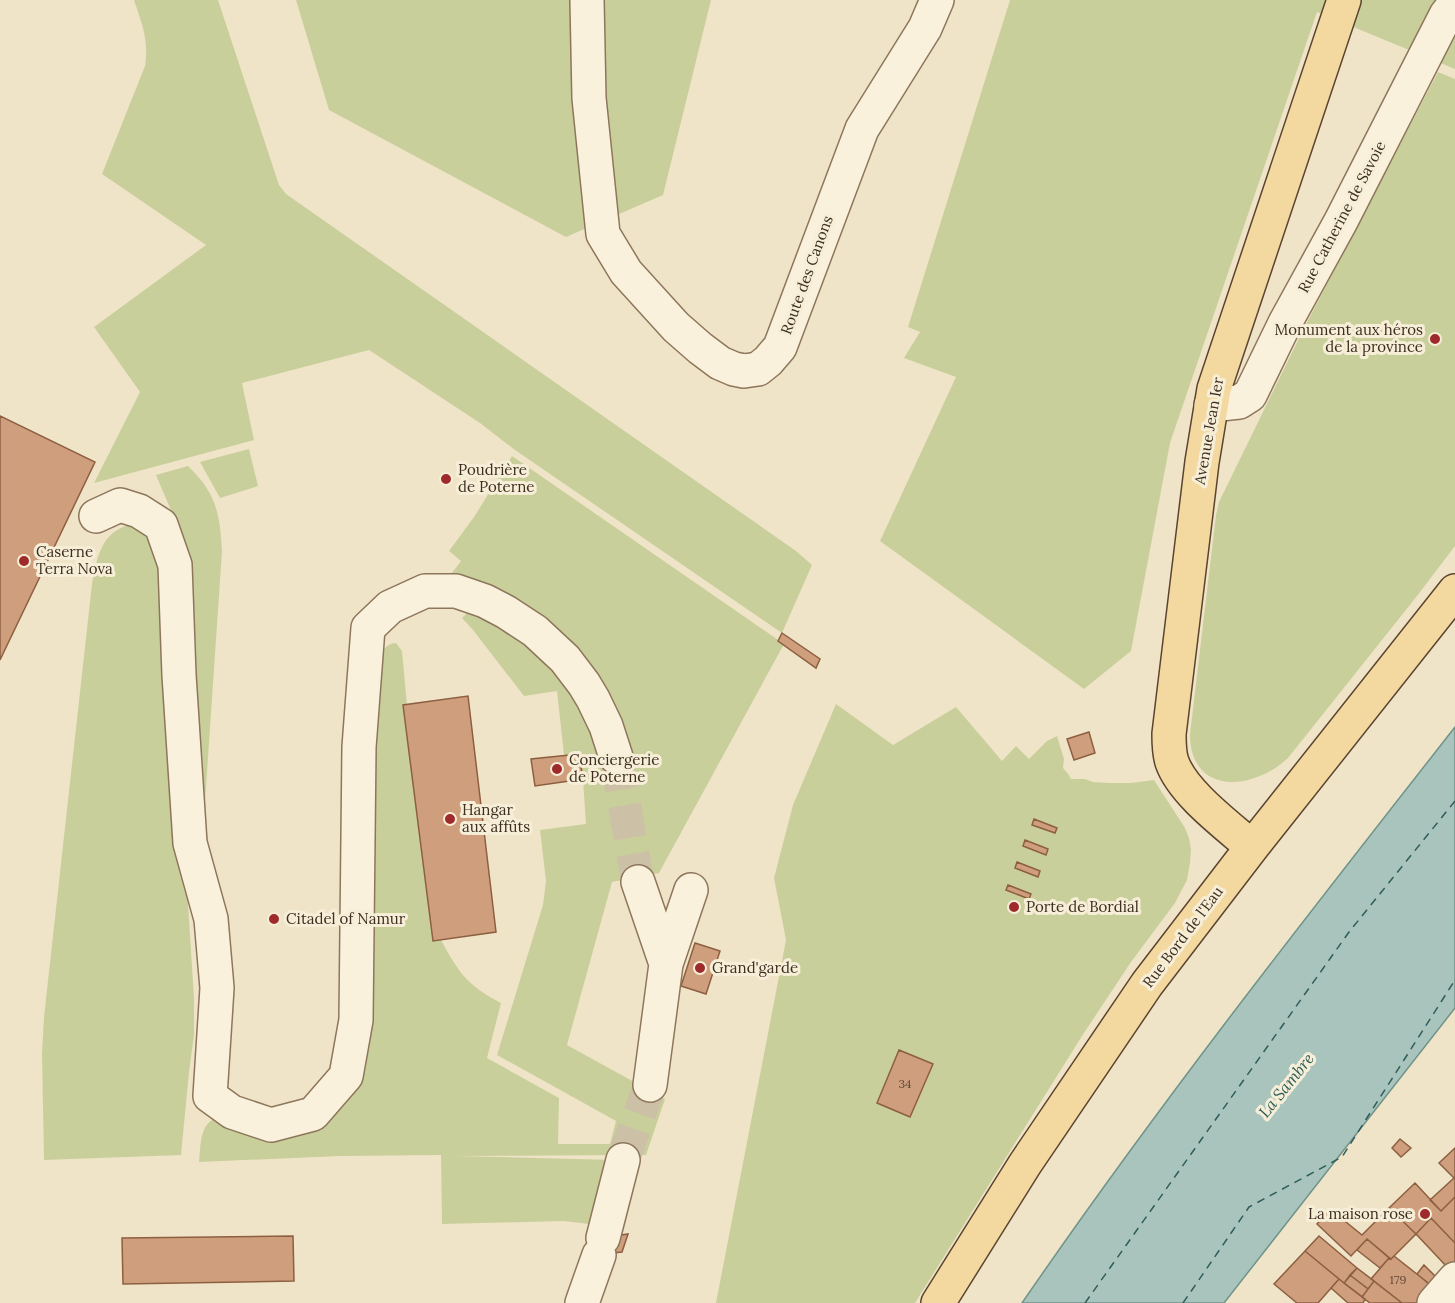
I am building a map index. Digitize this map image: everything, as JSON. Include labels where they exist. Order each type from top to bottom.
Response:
[{"type":"main road","name":"Avenue Jean Ier","points":[[1252,847],[1207,807],[1182,780],[1172,760],[1169,734],[1200,473],[1211,405],[1219,374],[1344,0]]},
{"type":"main road","name":"Rue Bord de l'Eau","points":[[938,1303],[1024,1164],[1158,969],[1455,591]]},
{"type":"street","name":"Route des Canons","points":[[587,0],[590,98],[603,234],[626,272],[676,327],[720,363],[744,371],[758,369],[780,347],[862,129],[925,28],[937,0]]},
{"type":"street","name":"Rue Catherine de Savoie","points":[[1211,405],[1239,402],[1250,395],[1285,323],[1351,201],[1446,15],[1455,3]]},
{"type":"street","points":[[96,516],[120,505],[139,511],[161,525],[175,565],[179,675],[190,843],[211,919],[217,987],[210,1096],[232,1112],[271,1125],[313,1114],[346,1076],[356,1020],[359,747],[368,628],[390,607],[425,591],[456,591],[486,601],[519,620],[543,637],[560,653],[584,684],[606,726],[616,757]]},
{"type":"street","points":[[638,882],[666,964]]},
{"type":"street","points":[[650,1085],[666,964],[691,890]]},
{"type":"street","points":[[582,1303],[601,1246],[623,1160]]},
{"type":"street","points":[[1434,1303],[1455,1280]]},
{"type":"green space","points":[[134,0],[218,0],[279,185],[286,194],[796,551],[812,565],[782,633],[515,450],[480,423],[369,350],[242,383],[254,440],[94,483],[140,392],[94,327],[206,245],[102,174],[145,66],[145,40]]},
{"type":"green space","points":[[296,0],[711,0],[663,195],[566,237],[329,110]]},
{"type":"green space","points":[[1010,0],[1455,0],[1455,69],[1317,12],[1170,443],[1131,651],[1084,689],[880,541],[956,377],[904,358],[920,332],[908,327]]},
{"type":"green space","points":[[1438,72],[1455,79],[1455,546],[1288,758],[1274,769],[1258,777],[1226,782],[1212,778],[1200,769],[1193,754],[1190,734],[1219,502],[1302,332]]},
{"type":"green space","points":[[249,449],[258,486],[220,498],[200,462]]},
{"type":"green space","points":[[512,456],[784,644],[659,873],[612,882],[567,1045],[665,1099],[646,1155],[456,1156],[615,1160],[589,1224],[564,1221],[442,1224],[441,1155],[341,1156],[199,1162],[202,1135],[212,1120],[219,1117],[253,1129],[272,1132],[291,1132],[314,1127],[329,1119],[340,1109],[355,1081],[365,1030],[373,685],[382,652],[388,646],[396,643],[402,651],[407,705],[403,706],[433,941],[441,940],[465,977],[501,1003],[487,1058],[559,1098],[558,1144],[610,1144],[616,1121],[497,1055],[543,905],[546,881],[540,830],[586,824],[583,780],[579,754],[564,755],[557,691],[524,696],[462,618],[475,609],[513,631],[548,658],[581,702],[606,759],[627,756],[619,725],[602,691],[568,647],[547,628],[500,598],[475,586],[448,578],[461,561],[449,551],[474,517]]},
{"type":"green space","points":[[188,466],[205,485],[215,504],[220,525],[222,551],[201,861],[173,515],[156,475]]},
{"type":"green space","points":[[129,525],[141,526],[157,538],[183,826],[194,998],[194,1035],[181,1155],[44,1160],[42,1054],[44,1017],[92,584],[98,556],[106,541],[119,529]]},
{"type":"green space","points":[[836,704],[893,745],[956,707],[1002,761],[1016,746],[1029,759],[1047,741],[1057,736],[1064,759],[1063,768],[1071,779],[1109,783],[1154,780],[1189,838],[1191,849],[1187,880],[1175,903],[1131,962],[1082,1036],[915,1303],[716,1303],[786,940],[774,878],[793,805]]},
{"type":"water","name":"La Sambre","points":[[1455,727],[1455,1008],[1224,1303],[1022,1303],[1180,1084]]},
{"type":"building","name":"Caserne Terra Nova","points":[[0,416],[95,462],[0,660]]},
{"type":"building","points":[[782,633],[820,659],[816,668],[778,641]]},
{"type":"building","name":"Hangar aux affûts","points":[[468,696],[496,932],[433,941],[403,705]]},
{"type":"building","points":[[1089,732],[1095,753],[1074,760],[1067,739]]},
{"type":"building","name":"Conciergerie de Poterne","points":[[579,754],[583,779],[535,786],[531,759]]},
{"type":"building","points":[[1034,819],[1057,828],[1055,833],[1032,825]]},
{"type":"building","points":[[1025,840],[1048,849],[1046,855],[1023,846]]},
{"type":"building","points":[[1017,862],[1040,871],[1038,877],[1015,868]]},
{"type":"building","points":[[1008,885],[1031,894],[1029,899],[1006,890]]},
{"type":"building","name":"Grand'garde","points":[[695,943],[720,951],[706,994],[681,986]]},
{"type":"building","points":[[899,1050],[933,1064],[910,1117],[877,1103]]},
{"type":"building","points":[[1400,1139],[1411,1148],[1401,1157],[1392,1148]]},
{"type":"building","points":[[1455,1148],[1455,1179],[1439,1163]]},
{"type":"building","points":[[1454,1178],[1455,1197],[1441,1211],[1430,1200]]},
{"type":"building","name":"La maison rose","points":[[1415,1183],[1441,1211],[1455,1197],[1455,1243],[1431,1218],[1416,1234],[1389,1208]]},
{"type":"building","points":[[1389,1208],[1416,1234],[1391,1259],[1367,1239],[1351,1256],[1317,1224],[1330,1209],[1362,1235]]},
{"type":"building","points":[[1431,1218],[1455,1243],[1455,1262],[1448,1268],[1416,1234]]},
{"type":"building","points":[[628,1234],[622,1252],[584,1256],[589,1240]]},
{"type":"building","points":[[293,1236],[294,1281],[123,1284],[122,1238]]},
{"type":"building","points":[[1319,1236],[1357,1268],[1344,1283],[1305,1251]]},
{"type":"building","points":[[1367,1239],[1389,1258],[1380,1268],[1357,1250]]},
{"type":"building","points":[[1305,1251],[1339,1279],[1318,1303],[1297,1303],[1274,1284]]},
{"type":"building","points":[[1394,1256],[1432,1286],[1416,1303],[1402,1303],[1371,1279],[1389,1258]]},
{"type":"building","points":[[1424,1265],[1437,1278],[1429,1284],[1417,1274]]},
{"type":"building","points":[[1357,1268],[1374,1281],[1368,1289],[1350,1275]]},
{"type":"building","points":[[1350,1275],[1368,1289],[1362,1297],[1344,1283]]},
{"type":"building","points":[[1339,1279],[1365,1299],[1363,1303],[1348,1303],[1331,1288]]},
{"type":"building","points":[[1374,1281],[1402,1303],[1370,1303],[1362,1297]]},
{"type":"ferry route","points":[[1085,1303],[1349,932],[1455,801]]},
{"type":"ferry route","points":[[1183,1303],[1249,1207],[1342,1157],[1455,980]]},
{"type":"tunnel","points":[[616,757],[638,882]]},
{"type":"tunnel","points":[[623,1160],[650,1085]]},
{"type":"place","name":"Monument aux héros de la province","points":[[1435,339]]},
{"type":"place","name":"Poudrière de Poterne","points":[[446,479]]},
{"type":"place","name":"Caserne Terra Nova","points":[[24,561]]},
{"type":"place","name":"Conciergerie de Poterne","points":[[557,769]]},
{"type":"place","name":"Hangar aux affûts","points":[[450,819]]},
{"type":"place","name":"Porte de Bordial","points":[[1014,907]]},
{"type":"place","name":"Citadel of Namur","points":[[274,919]]},
{"type":"place","name":"Grand'garde","points":[[700,968]]},
{"type":"place","name":"La maison rose","points":[[1425,1214]]}]
